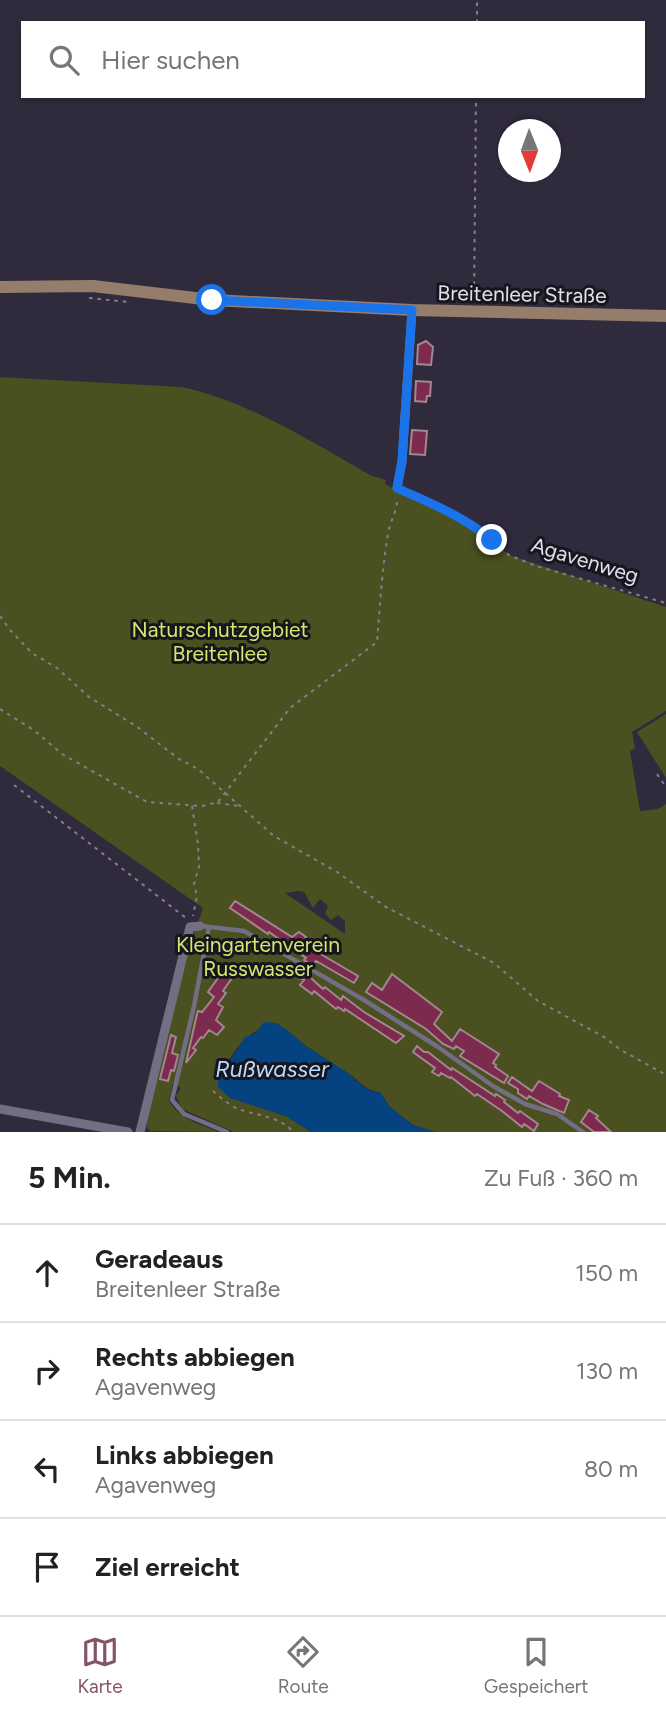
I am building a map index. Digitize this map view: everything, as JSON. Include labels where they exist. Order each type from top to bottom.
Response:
[{"type":"main road","name":"Breitenleer Straße","points":[[0,287],[93,286],[212,300],[412,310],[666,316]]},
{"type":"street","points":[[397,488],[402,461],[412,310]]},
{"type":"street","points":[[140,1132],[200,927]]},
{"type":"street","points":[[0,1109],[128,1132]]},
{"type":"lane","points":[[227,1132],[184,1114],[172,1100],[194,1006],[200,927],[244,930],[364,1000],[493,1086],[525,1104],[557,1114],[583,1132]]},
{"type":"path","points":[[477,0],[477,21]]},
{"type":"path","points":[[474,300],[476,98]]},
{"type":"path","points":[[216,803],[290,708],[377,642],[389,529],[398,504],[397,488]]},
{"type":"path","name":"Agavenweg","points":[[397,488],[449,511],[477,528],[509,555],[537,566],[666,603]]},
{"type":"path","points":[[0,616],[32,653],[57,668],[89,697],[136,726],[226,793],[274,836],[337,872],[386,907],[494,963],[538,1001],[666,1075]]},
{"type":"path","points":[[0,709],[35,731],[62,754],[146,802],[192,806],[231,804],[244,809]]},
{"type":"path","points":[[657,774],[666,787]]},
{"type":"path","points":[[13,785],[200,927]]},
{"type":"path","points":[[192,806],[198,844],[199,866],[194,884],[200,927]]},
{"type":"path","points":[[213,1091],[237,1108],[282,1123],[293,1132]]},
{"type":"green space","name":"Naturschutzgebiet Breitenlee","points":[[0,377],[182,387],[232,402],[303,437],[372,476],[386,480],[385,484],[465,525],[509,555],[666,607],[666,711],[632,732],[635,748],[630,751],[640,811],[658,809],[666,804],[666,1132],[436,1132],[413,1125],[390,1107],[380,1092],[365,1086],[276,1023],[250,1035],[228,1061],[223,1070],[230,1098],[286,1116],[311,1132],[234,1132],[182,1109],[176,1096],[181,1088],[173,1083],[169,1101],[173,1107],[191,1120],[219,1132],[150,1131],[146,1118],[190,945],[203,908],[0,766]],"holes":[[[304,892],[313,908],[320,899],[328,906],[325,914],[331,920],[338,915],[345,921],[345,934],[285,893]]]},
{"type":"green space","points":[[666,714],[666,778],[637,732]]},
{"type":"water","name":"Rußwasser","points":[[264,1022],[276,1023],[286,1029],[364,1087],[380,1092],[390,1107],[413,1125],[436,1132],[311,1132],[286,1116],[230,1098],[218,1087],[218,1080],[245,1037],[255,1034]]},
{"type":"building","points":[[426,341],[433,347],[431,365],[417,364],[418,345]]},
{"type":"building","points":[[416,381],[431,382],[430,396],[427,396],[426,402],[415,401]]},
{"type":"building","points":[[412,430],[427,431],[425,455],[410,454]]},
{"type":"building","points":[[235,901],[292,937],[299,932],[306,937],[302,943],[358,976],[354,983],[316,961],[312,965],[304,960],[306,958],[230,908]]},
{"type":"building","points":[[300,968],[323,989],[325,987],[341,1000],[343,996],[404,1036],[396,1043],[345,1009],[336,1009],[314,991],[312,994],[300,985],[304,980],[295,976]]},
{"type":"building","points":[[223,971],[232,978],[218,1004],[223,1007],[216,1020],[224,1027],[217,1035],[209,1030],[201,1037],[193,1048],[196,1050],[186,1063],[198,1011],[202,1012],[214,997],[208,992]]},
{"type":"building","points":[[392,974],[442,1012],[434,1024],[452,1041],[460,1029],[499,1054],[493,1063],[508,1076],[504,1083],[460,1056],[464,1051],[456,1046],[454,1049],[443,1044],[426,1029],[366,992],[372,983],[382,990]]},
{"type":"building","points":[[171,1035],[176,1037],[172,1053],[178,1055],[168,1081],[160,1079]]},
{"type":"building","points":[[417,1046],[451,1070],[452,1068],[505,1100],[504,1102],[518,1113],[520,1111],[538,1124],[534,1131],[524,1124],[522,1127],[451,1077],[432,1072],[435,1068],[413,1052]]},
{"type":"building","points":[[512,1077],[532,1091],[539,1081],[569,1100],[564,1113],[518,1093],[518,1089],[508,1083]]},
{"type":"building","points":[[589,1110],[598,1116],[596,1118],[611,1132],[594,1132],[581,1122]]},
{"type":"route","points":[[212,300],[412,310],[402,461],[397,488],[449,511],[492,540]]},
{"type":"park label","name":"Kleingartenverein Russwasser","points":[[258,956]]}]
